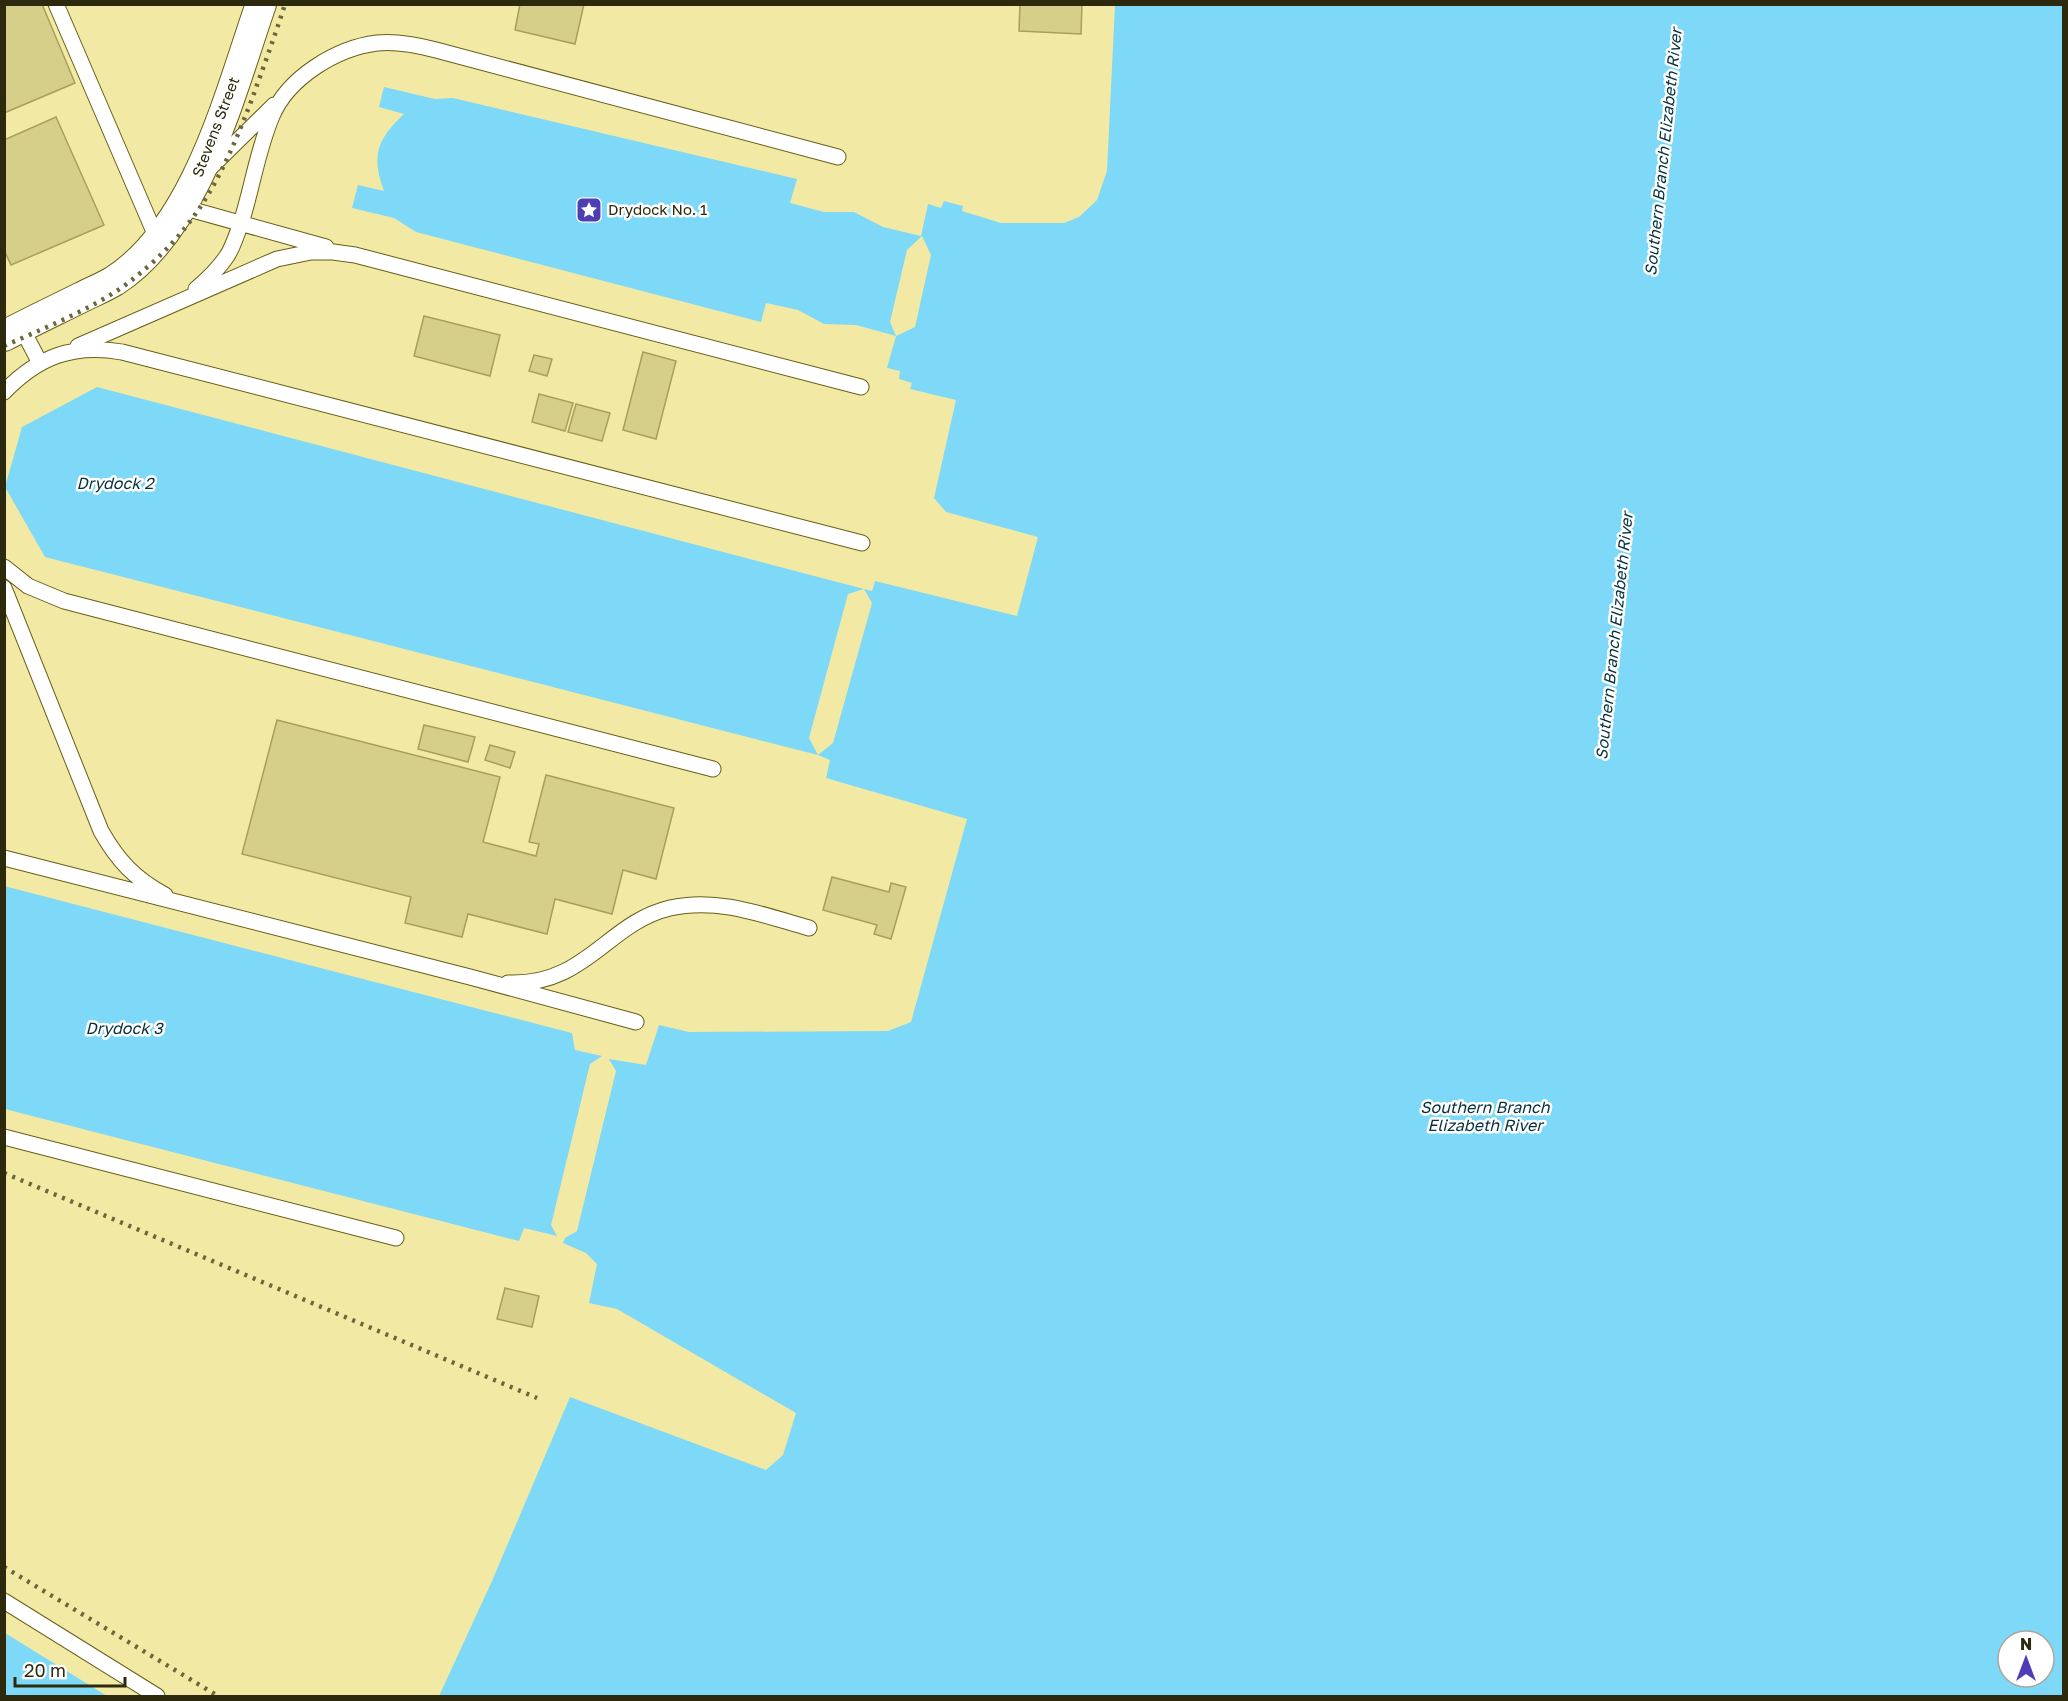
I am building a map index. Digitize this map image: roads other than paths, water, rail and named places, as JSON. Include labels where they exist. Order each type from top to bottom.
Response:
[{"type":"street","name":"Stevens Street","points":[[13,331],[114,281],[144,259],[158,241],[188,195],[209,152],[261,4]]},
{"type":"lane","points":[[56,4],[158,241]]},
{"type":"lane","points":[[838,157],[414,45],[376,44],[344,52],[308,71],[188,195],[241,224],[861,387]]},
{"type":"lane","points":[[169,306],[194,291],[219,267],[228,254],[241,224],[272,115],[294,86]]},
{"type":"lane","points":[[4,392],[17,379],[40,363],[258,266],[294,255],[333,252],[355,255]]},
{"type":"lane","points":[[13,331],[40,363]]},
{"type":"lane","points":[[56,356],[74,350],[96,348],[152,358],[862,543]]},
{"type":"lane","points":[[4,567],[28,586],[75,604],[713,769]]},
{"type":"lane","points":[[4,588],[101,831],[110,848],[138,878],[173,899],[197,908]]},
{"type":"lane","points":[[4,858],[636,1022]]},
{"type":"lane","points":[[475,979],[514,984],[559,975],[576,966],[647,916],[686,905],[706,904],[738,908],[808,928]]},
{"type":"lane","points":[[4,1137],[396,1238]]},
{"type":"lane","points":[[4,1601],[157,1696]]},
{"type":"water","name":"Southern Branch Elizabeth River","points":[[1115,5],[2063,5],[2063,1696],[439,1696],[492,1581],[570,1397],[766,1470],[783,1455],[796,1413],[617,1309],[589,1303],[597,1264],[586,1253],[563,1243],[565,1238],[577,1231],[616,1071],[609,1059],[646,1065],[659,1025],[689,1032],[888,1031],[911,1022],[967,819],[826,778],[830,760],[818,755],[833,743],[872,603],[864,589],[872,591],[875,581],[1017,616],[1038,537],[946,512],[934,498],[956,400],[910,389],[912,383],[899,379],[900,371],[887,368],[896,336],[856,325],[824,324],[798,310],[766,303],[761,322],[416,232],[394,218],[352,208],[358,185],[384,191],[378,168],[379,149],[382,140],[404,114],[379,107],[384,87],[435,99],[453,98],[797,179],[790,203],[824,212],[854,212],[883,227],[921,236],[928,204],[941,208],[944,201],[963,206],[962,211],[1001,223],[1064,223],[1079,217],[1097,200],[1107,171]],"holes":[[[922,236],[931,255],[915,327],[896,336],[890,322],[907,250]]]},
{"type":"water","name":"Drydock 2","points":[[97,387],[864,589],[848,594],[809,738],[818,755],[45,557],[5,487],[22,427]]},
{"type":"water","name":"Drydock 3","points":[[4,886],[572,1033],[575,1050],[602,1056],[590,1064],[551,1225],[557,1236],[524,1228],[519,1241],[5,1109]]},
{"type":"water","points":[[5,1633],[107,1696],[5,1696]]},
{"type":"railway","points":[[4,346],[75,314],[120,289],[151,264],[186,227],[212,188],[233,145],[252,99],[285,4]]},
{"type":"railway","points":[[4,1173],[537,1398]]},
{"type":"railway","points":[[4,1567],[218,1696]]},
{"type":"place","name":"Drydock No. 1","points":[[589,210]]}]
